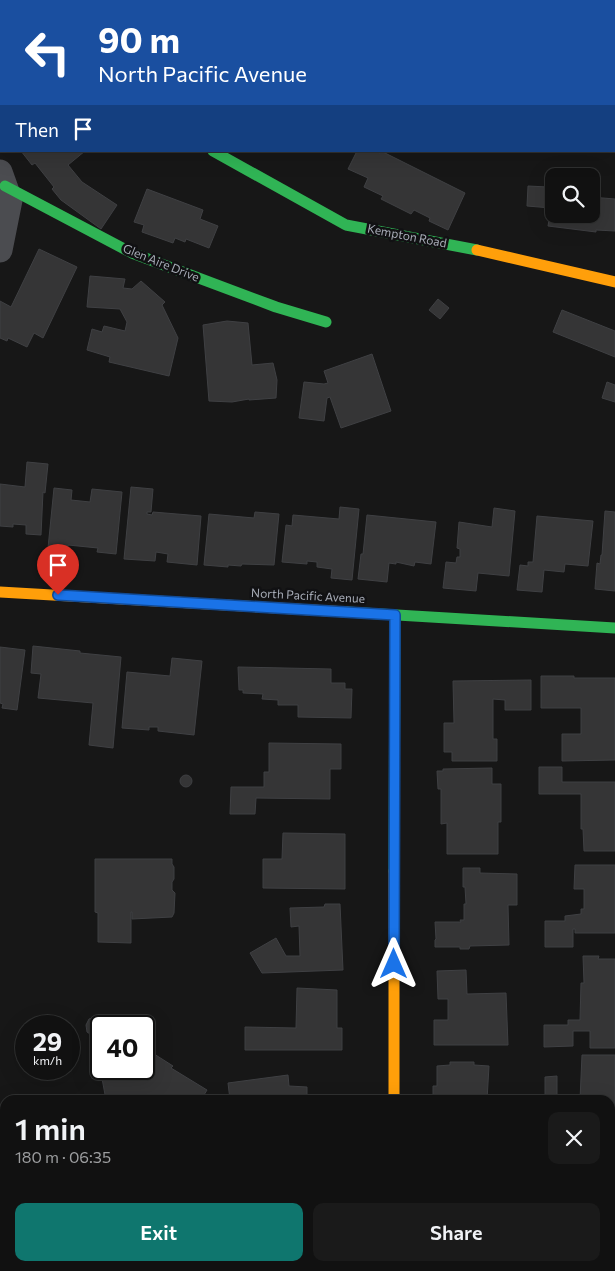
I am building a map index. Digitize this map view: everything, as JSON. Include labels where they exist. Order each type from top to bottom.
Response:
[{"type":"street","name":"Kempton Road","points":[[215,152],[346,225],[470,248],[615,282]]},
{"type":"street","name":"Glen Aire Drive","points":[[0,250],[10,200],[2,179]]},
{"type":"street","name":"Glen Aire Drive","points":[[2,179],[132,254],[276,307],[326,322]]},
{"type":"street","name":"North Pacific Avenue","points":[[0,592],[615,628]]},
{"type":"street","points":[[394,1095],[395,615]]},
{"type":"building","points":[[22,152],[84,152],[68,165],[82,182],[117,205],[101,229],[61,200],[52,189],[54,187],[35,163],[32,165]]},
{"type":"building","points":[[356,152],[383,152],[465,193],[448,230],[429,221],[430,218],[414,210],[411,214],[381,199],[383,196],[364,187],[368,178],[348,169]]},
{"type":"building","points":[[528,186],[545,187],[545,208],[527,206]]},
{"type":"building","points":[[147,189],[203,210],[200,219],[218,226],[209,248],[186,239],[185,242],[175,238],[173,243],[142,232],[144,225],[134,222]]},
{"type":"building","points":[[600,198],[615,199],[615,231],[596,230],[596,232],[548,226],[548,223],[600,223]]},
{"type":"building","points":[[39,249],[77,267],[43,338],[34,333],[27,347],[8,338],[7,341],[0,338],[0,301],[11,307]]},
{"type":"building","points":[[90,276],[125,279],[123,288],[132,289],[141,281],[165,302],[162,305],[178,338],[169,376],[109,362],[110,357],[87,350],[92,329],[102,332],[104,326],[125,331],[127,322],[120,309],[87,307]]},
{"type":"building","points":[[438,299],[449,308],[440,319],[429,310]]},
{"type":"building","points":[[562,310],[615,331],[615,357],[553,332]]},
{"type":"building","points":[[227,321],[248,323],[252,365],[273,363],[277,380],[276,398],[232,402],[209,401],[203,325]]},
{"type":"building","points":[[372,354],[391,411],[341,428],[330,397],[327,398],[324,421],[299,418],[304,382],[328,383],[324,371]]},
{"type":"building","points":[[607,382],[615,385],[615,402],[602,398]]},
{"type":"building","points":[[27,462],[48,464],[45,493],[43,492],[41,535],[26,534],[26,525],[0,526],[0,484],[25,487]]},
{"type":"building","points":[[131,487],[153,489],[151,512],[147,512],[147,514],[152,515],[153,512],[201,516],[197,565],[167,562],[168,554],[156,552],[155,561],[124,559]]},
{"type":"building","points":[[54,488],[72,490],[71,500],[90,502],[92,489],[122,492],[116,554],[97,552],[98,548],[68,545],[68,550],[48,548]]},
{"type":"building","points":[[340,507],[359,509],[352,580],[331,578],[332,569],[317,567],[317,562],[307,561],[307,564],[282,562],[286,525],[292,526],[293,515],[339,519]]},
{"type":"building","points":[[494,508],[515,511],[509,576],[478,573],[476,591],[443,588],[446,562],[456,563],[457,557],[460,557],[460,549],[457,548],[459,522],[492,527]]},
{"type":"building","points":[[605,511],[615,512],[615,591],[595,589],[597,563],[600,564],[602,555]]},
{"type":"building","points":[[255,512],[279,514],[274,565],[242,564],[241,566],[228,565],[228,567],[204,565],[209,514],[254,518]]},
{"type":"building","points":[[367,515],[436,522],[431,564],[415,562],[414,566],[396,562],[396,564],[389,563],[387,582],[358,579]]},
{"type":"building","points":[[537,516],[593,521],[588,566],[565,564],[564,572],[544,570],[542,592],[517,590],[520,565],[528,566],[528,562],[533,562]]},
{"type":"building","points":[[33,646],[121,657],[113,748],[89,745],[93,703],[38,698],[41,674],[31,673]]},
{"type":"building","points":[[0,647],[25,650],[17,710],[2,708],[3,704],[0,703]]},
{"type":"building","points":[[172,658],[202,661],[194,735],[158,731],[158,727],[149,727],[149,730],[122,728],[127,672],[170,676]]},
{"type":"building","points":[[238,667],[331,669],[331,683],[345,683],[345,689],[352,689],[351,718],[298,717],[298,705],[278,705],[278,700],[262,699],[263,694],[243,693],[243,690],[239,690]]},
{"type":"building","points":[[541,676],[615,678],[615,760],[562,761],[562,734],[581,734],[581,708],[541,708]]},
{"type":"building","points":[[531,680],[531,710],[505,710],[505,700],[493,699],[493,739],[497,739],[497,761],[452,761],[452,752],[444,752],[444,723],[454,723],[453,681]]},
{"type":"building","points":[[269,743],[341,744],[341,769],[330,769],[330,799],[256,798],[255,814],[230,814],[231,787],[264,787],[264,772],[269,772]]},
{"type":"building","points":[[539,767],[562,767],[562,782],[615,782],[615,851],[584,851],[583,829],[581,829],[581,794],[539,794]]},
{"type":"building","points":[[492,768],[492,784],[501,784],[501,822],[498,822],[498,854],[447,854],[447,823],[441,824],[441,789],[438,789],[437,771],[443,771],[443,769]]},
{"type":"building","points":[[184,775],[188,775],[192,781],[188,787],[184,787],[180,783],[180,779]]},
{"type":"building","points":[[283,833],[345,834],[345,889],[263,888],[263,859],[282,859]]},
{"type":"building","points":[[95,859],[172,859],[174,879],[172,890],[175,893],[172,917],[132,919],[131,912],[131,943],[98,942],[98,913],[95,912]]},
{"type":"building","points":[[575,865],[615,865],[615,933],[575,933],[575,929],[573,929],[573,947],[545,947],[545,921],[565,921],[565,916],[581,914],[581,909],[584,909],[584,889],[574,889]]},
{"type":"building","points":[[463,868],[480,868],[480,873],[517,874],[517,905],[508,905],[509,945],[470,946],[469,949],[435,947],[435,922],[461,922],[460,920],[464,920],[464,904],[466,904],[465,887],[463,887]]},
{"type":"building","points":[[325,904],[340,904],[343,970],[262,973],[250,953],[276,938],[286,956],[300,956],[299,926],[291,927],[290,908],[324,907]]},
{"type":"building","points":[[583,956],[599,956],[598,959],[615,959],[615,1048],[590,1048],[590,1031],[573,1031],[573,1046],[544,1047],[544,1025],[568,1025],[568,1020],[580,1020],[581,983],[584,983]]},
{"type":"building","points":[[466,970],[467,994],[506,993],[508,1045],[434,1045],[434,1020],[448,1020],[448,999],[438,999],[437,971]]},
{"type":"building","points":[[297,988],[337,990],[337,1028],[342,1028],[342,1050],[245,1050],[245,1027],[296,1028]]},
{"type":"building","points":[[89,1019],[90,1034],[87,1032],[86,1025]]},
{"type":"building","points":[[155,1055],[173,1066],[171,1068],[207,1090],[204,1095],[105,1095],[102,1080],[155,1080]]},
{"type":"building","points":[[582,1055],[615,1055],[615,1095],[580,1095]]},
{"type":"building","points":[[450,1062],[474,1062],[474,1065],[489,1066],[487,1095],[433,1095],[433,1086],[437,1086],[437,1066],[450,1065]]},
{"type":"building","points":[[288,1075],[289,1086],[307,1087],[307,1095],[229,1095],[228,1083]]},
{"type":"building","points":[[557,1076],[557,1095],[545,1095],[545,1077]]},
{"type":"traffic: fast","points":[[215,152],[346,225],[477,250]]},
{"type":"traffic: fast","points":[[5,186],[132,253],[276,307],[326,322]]},
{"type":"traffic: fast","points":[[347,612],[615,628]]},
{"type":"traffic: fast","points":[[394,871],[395,615]]},
{"type":"traffic: slow","points":[[477,250],[615,282]]},
{"type":"traffic: slow","points":[[0,592],[347,612]]},
{"type":"traffic: slow","points":[[394,871],[394,1095]]},
{"type":"route","points":[[58,595],[395,615],[394,964]]}]
